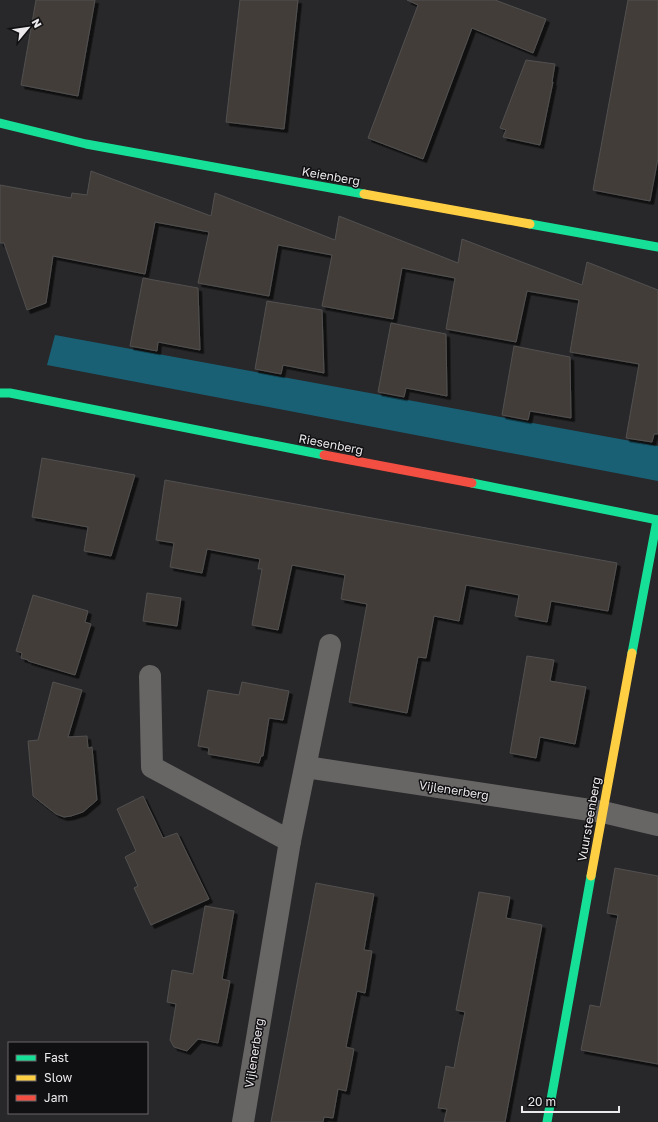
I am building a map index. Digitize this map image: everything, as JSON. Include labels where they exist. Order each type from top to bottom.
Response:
[{"type":"street","name":"Keienberg","points":[[0,123],[86,144],[658,247]]},
{"type":"street","name":"Riesenberg","points":[[0,394],[10,393],[26,396],[658,520]]},
{"type":"street","name":"Vuursteenberg","points":[[547,1122],[658,520]]},
{"type":"street","name":"Vijlenerberg","points":[[243,1122],[290,842],[330,645]]},
{"type":"street","points":[[150,676],[152,768],[290,842]]},
{"type":"street","name":"Vijlenerberg","points":[[306,767],[603,812],[658,825]]},
{"type":"water","points":[[55,335],[658,446],[658,481],[47,365]]},
{"type":"building","points":[[36,0],[95,0],[78,96],[21,85]]},
{"type":"building","points":[[240,0],[298,0],[284,129],[226,122]]},
{"type":"building","points":[[407,0],[495,0],[546,19],[533,53],[472,28],[423,159],[368,138],[418,5]]},
{"type":"building","points":[[628,0],[658,0],[658,158],[650,201],[593,190]]},
{"type":"building","points":[[526,60],[555,64],[553,82],[540,145],[503,137],[506,130],[500,128]]},
{"type":"building","points":[[91,171],[211,216],[215,193],[335,240],[339,216],[458,263],[462,239],[582,285],[587,262],[658,290],[658,434],[654,434],[652,442],[626,438],[639,364],[570,352],[579,300],[527,291],[516,342],[446,329],[455,278],[402,268],[393,319],[322,306],[332,255],[278,245],[269,296],[198,283],[209,232],[155,222],[145,274],[53,256],[46,303],[27,310],[4,243],[0,243],[0,185],[71,198],[72,193],[87,195]]},
{"type":"building","points":[[143,278],[198,288],[200,350],[158,342],[157,351],[130,346]]},
{"type":"building","points":[[267,301],[322,310],[324,373],[283,365],[281,374],[255,369]]},
{"type":"building","points":[[391,323],[446,334],[447,396],[406,388],[404,397],[378,392]]},
{"type":"building","points":[[514,346],[570,357],[571,418],[530,411],[528,420],[502,415]]},
{"type":"building","points":[[42,458],[135,475],[111,556],[84,551],[88,527],[32,517]]},
{"type":"building","points":[[165,480],[617,563],[608,611],[551,601],[547,622],[515,616],[519,595],[466,585],[459,621],[434,616],[426,658],[418,657],[407,713],[349,702],[367,604],[341,599],[345,575],[292,565],[278,630],[252,625],[262,569],[258,569],[260,559],[207,549],[202,573],[170,567],[174,543],[156,540]]},
{"type":"building","points":[[147,593],[181,598],[177,626],[143,621]]},
{"type":"building","points":[[33,595],[88,611],[85,622],[91,624],[75,675],[28,661],[21,658],[22,653],[16,651]]},
{"type":"building","points":[[527,656],[554,660],[550,681],[586,687],[575,744],[540,737],[536,758],[510,753]]},
{"type":"building","points":[[53,682],[82,690],[68,737],[87,736],[88,748],[92,747],[97,800],[83,812],[64,817],[56,814],[33,796],[28,741],[38,740]]},
{"type":"building","points":[[242,682],[289,691],[283,720],[269,718],[263,756],[261,756],[259,763],[208,754],[209,748],[198,746],[208,690],[239,695]]},
{"type":"building","points":[[143,796],[163,838],[177,833],[209,899],[151,925],[134,888],[138,886],[125,857],[136,851],[117,809]]},
{"type":"building","points":[[615,868],[658,876],[658,1064],[581,1050],[590,1005],[600,1007],[618,915],[607,913]]},
{"type":"building","points":[[316,883],[374,894],[364,950],[372,951],[365,993],[357,991],[346,1047],[354,1049],[346,1091],[338,1089],[333,1118],[324,1117],[323,1122],[271,1122]]},
{"type":"building","points":[[479,892],[510,897],[506,918],[542,925],[505,1122],[444,1122],[447,1109],[438,1108],[446,1066],[454,1068],[465,1012],[456,1010]]},
{"type":"building","points":[[205,906],[234,911],[222,979],[230,981],[218,1043],[198,1039],[187,1051],[174,1047],[170,1040],[176,1004],[167,1002],[172,970],[193,974]]},
{"type":"traffic: fast","points":[[0,123],[86,144],[364,194]]},
{"type":"traffic: fast","points":[[530,224],[658,247]]},
{"type":"traffic: fast","points":[[0,393],[10,393],[324,455]]},
{"type":"traffic: fast","points":[[472,483],[658,520]]},
{"type":"traffic: fast","points":[[632,653],[657,520]]},
{"type":"traffic: fast","points":[[547,1122],[591,876]]},
{"type":"traffic: slow","points":[[364,194],[530,224]]},
{"type":"traffic: slow","points":[[591,876],[632,653]]},
{"type":"traffic: jam","points":[[324,455],[472,483]]}]
